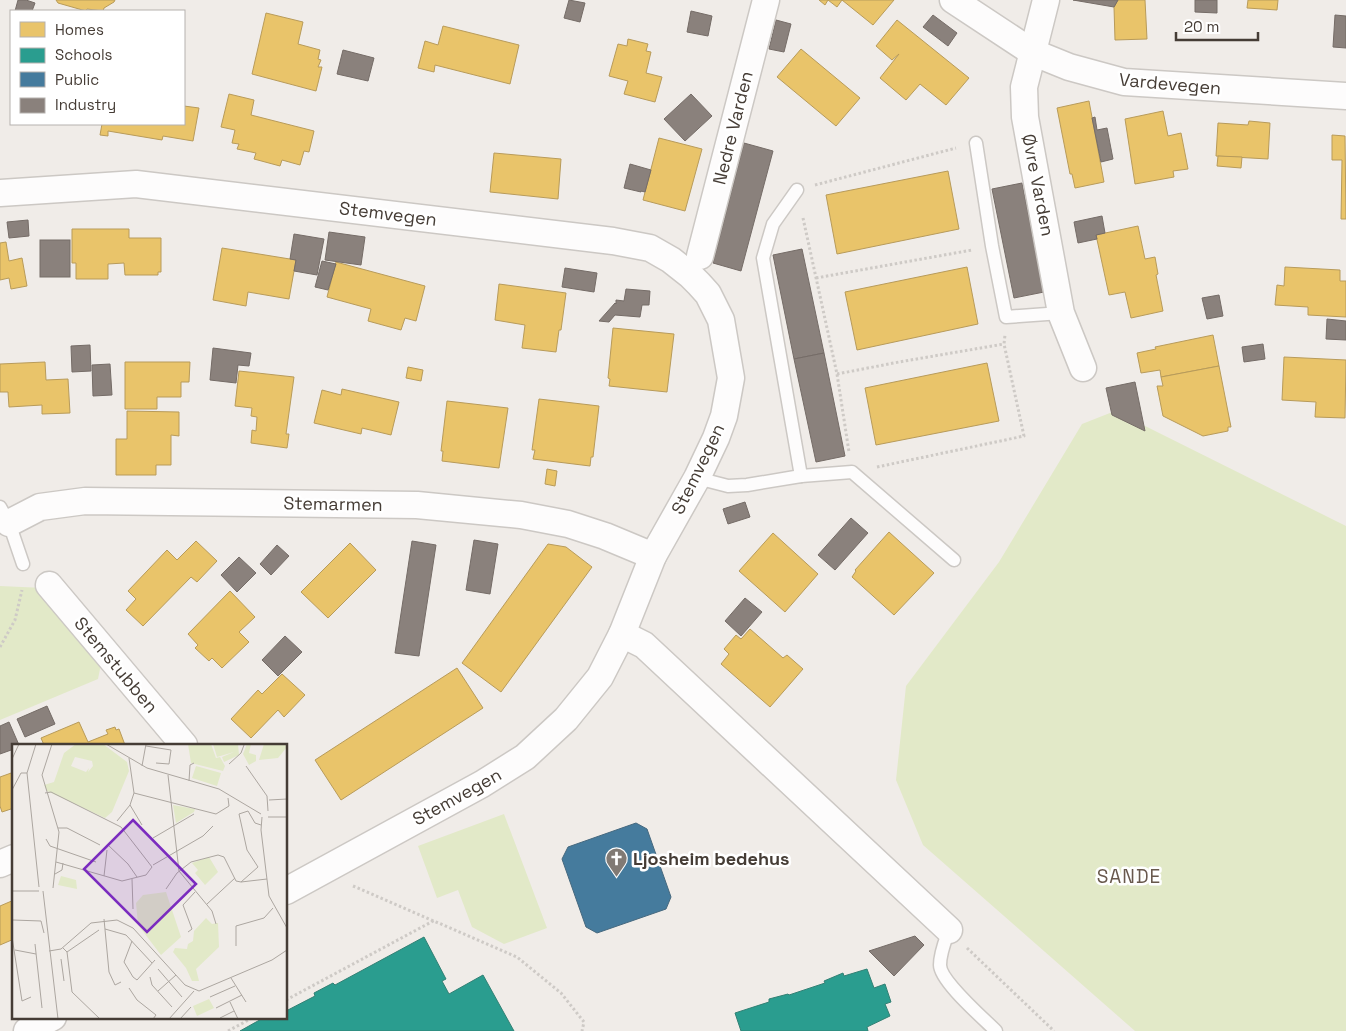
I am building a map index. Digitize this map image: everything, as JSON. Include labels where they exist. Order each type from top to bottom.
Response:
[{"type":"street","name":"Nedre Varden","points":[[700,256],[766,0]]},
{"type":"street","name":"Vardevegen","points":[[953,0],[1032,52],[1069,67],[1124,82],[1346,96]]},
{"type":"street","name":"Øvre Varden","points":[[1046,0],[1024,87],[1025,117],[1061,313],[1083,368]]},
{"type":"street","name":"Stemvegen","points":[[0,193],[136,184],[613,241],[650,248],[671,260],[690,275],[708,294],[721,320],[731,378],[726,408],[716,438],[697,478],[653,556],[622,634],[600,677],[566,720],[525,757],[482,784],[288,890]]},
{"type":"street","name":"Stemarmen","points":[[5,515],[40,507],[85,501],[417,505],[521,515],[568,524],[605,536],[653,556]]},
{"type":"street","name":"Stemstubben","points":[[49,585],[183,744]]},
{"type":"street","points":[[622,634],[644,645],[949,930]]},
{"type":"street","points":[[0,864],[12,859]]},
{"type":"street","points":[[27,1031],[51,1018]]},
{"type":"lane","points":[[976,143],[992,246],[1006,317],[1061,313]]},
{"type":"lane","points":[[797,190],[773,224],[763,258],[801,476]]},
{"type":"lane","points":[[697,478],[728,486],[747,485],[801,476],[852,472],[954,560]]},
{"type":"lane","points":[[5,515],[24,564]]},
{"type":"lane","points":[[949,930],[942,952],[940,967],[950,985],[996,1031]]},
{"type":"path","points":[[976,143],[797,190],[837,374],[852,472],[1024,436],[1004,344],[1006,317]]},
{"type":"path","points":[[816,278],[992,246]]},
{"type":"path","points":[[837,374],[1004,344]]},
{"type":"path","points":[[0,647],[15,620],[22,590],[24,564]]},
{"type":"path","points":[[351,885],[517,957],[561,993],[584,1022],[582,1031]]},
{"type":"path","points":[[288,999],[435,920]]},
{"type":"path","points":[[949,930],[1054,1031]]},
{"type":"path","points":[[228,1031],[252,1018]]},
{"type":"green space","points":[[1115,411],[1346,526],[1346,1031],[1135,1031],[923,845],[896,780],[906,686],[999,562],[1082,424]]},
{"type":"green space","points":[[0,586],[44,588],[101,664],[98,679],[0,720]]},
{"type":"green space","points":[[504,814],[547,928],[504,944],[472,927],[458,890],[437,898],[418,846]]},
{"type":"building: Homes","points":[[56,0],[115,0],[103,10],[82,10],[58,3]]},
{"type":"building: Homes","points":[[819,0],[828,0],[825,5]]},
{"type":"building: Homes","points":[[828,0],[842,0],[837,7]]},
{"type":"building: Homes","points":[[842,0],[894,0],[873,25]]},
{"type":"building: Homes","points":[[1118,0],[1145,0],[1147,39],[1115,40],[1114,7]]},
{"type":"building: Homes","points":[[1248,0],[1278,0],[1277,10],[1247,8]]},
{"type":"building: Homes","points":[[266,13],[303,22],[298,44],[320,50],[318,59],[321,60],[318,67],[322,67],[316,91],[252,74]]},
{"type":"building: Homes","points":[[897,20],[969,78],[946,105],[920,84],[906,100],[880,78],[899,54],[892,60],[876,46]]},
{"type":"building: Homes","points":[[443,26],[519,45],[510,84],[435,65],[434,72],[418,68],[425,41],[438,45]]},
{"type":"building: Homes","points":[[628,39],[648,44],[646,51],[651,52],[646,73],[662,77],[655,102],[624,94],[628,81],[609,76],[618,44],[627,46]]},
{"type":"building: Homes","points":[[801,49],[860,98],[836,126],[777,77]]},
{"type":"building: Homes","points":[[229,94],[254,100],[251,115],[314,131],[309,152],[304,151],[300,165],[282,160],[280,166],[254,159],[256,153],[237,149],[239,144],[232,143],[235,130],[221,127]]},
{"type":"building: Homes","points":[[1089,101],[1104,182],[1075,188],[1072,174],[1070,174],[1057,108]]},
{"type":"building: Homes","points":[[185,106],[199,108],[193,141],[163,136],[162,140],[108,131],[108,136],[100,135],[102,125],[185,125]]},
{"type":"building: Homes","points":[[1163,111],[1168,136],[1181,133],[1188,169],[1173,171],[1174,177],[1135,184],[1125,119]]},
{"type":"building: Homes","points":[[1249,121],[1270,123],[1268,159],[1216,156],[1218,123],[1248,125]]},
{"type":"building: Homes","points":[[1332,135],[1345,136],[1346,219],[1341,219],[1342,160],[1332,160]]},
{"type":"building: Homes","points":[[659,138],[702,149],[685,211],[643,200]]},
{"type":"building: Homes","points":[[494,153],[561,159],[558,199],[490,192]]},
{"type":"building: Homes","points":[[1218,156],[1242,157],[1241,168],[1217,166]]},
{"type":"building: Homes","points":[[948,171],[959,229],[837,254],[826,195]]},
{"type":"building: Homes","points":[[1138,226],[1145,259],[1155,257],[1158,274],[1156,275],[1163,311],[1131,318],[1125,292],[1109,295],[1096,235]]},
{"type":"building: Homes","points":[[72,229],[129,229],[129,238],[161,238],[161,272],[158,272],[158,275],[125,275],[124,263],[108,264],[108,279],[76,279],[76,263],[72,263]]},
{"type":"building: Homes","points":[[6,242],[9,261],[22,258],[27,286],[11,289],[9,278],[0,280],[0,243]]},
{"type":"building: Homes","points":[[222,248],[296,260],[289,299],[248,292],[246,306],[213,300]]},
{"type":"building: Homes","points":[[336,262],[425,286],[416,321],[405,318],[401,330],[368,321],[371,309],[327,297]]},
{"type":"building: Homes","points":[[967,267],[978,324],[857,350],[845,292]]},
{"type":"building: Homes","points":[[1285,267],[1340,270],[1340,281],[1346,281],[1346,317],[1308,315],[1308,307],[1275,305],[1277,285],[1284,286]]},
{"type":"building: Homes","points":[[499,284],[566,293],[556,352],[522,348],[525,325],[495,320]]},
{"type":"building: Homes","points":[[613,328],[674,334],[667,392],[609,386],[610,379],[608,378]]},
{"type":"building: Homes","points":[[1213,335],[1219,366],[1161,377],[1160,370],[1141,373],[1137,353],[1156,349],[1155,347]]},
{"type":"building: Homes","points":[[1284,357],[1346,360],[1345,418],[1315,417],[1316,402],[1282,400]]},
{"type":"building: Homes","points":[[45,362],[46,380],[68,379],[70,413],[42,414],[42,405],[9,407],[8,392],[0,392],[0,364]]},
{"type":"building: Homes","points":[[125,362],[190,362],[189,382],[181,382],[181,397],[157,397],[157,409],[125,409]]},
{"type":"building: Homes","points":[[987,363],[999,421],[876,445],[865,388]]},
{"type":"building: Homes","points":[[1219,366],[1231,427],[1228,427],[1228,431],[1203,436],[1163,416],[1157,386],[1163,386],[1161,377]]},
{"type":"building: Homes","points":[[408,367],[423,370],[421,381],[406,378]]},
{"type":"building: Homes","points":[[239,371],[294,377],[286,434],[289,434],[287,448],[251,443],[252,430],[256,431],[257,417],[251,416],[252,408],[235,406]]},
{"type":"building: Homes","points":[[342,389],[399,402],[391,435],[362,428],[361,434],[314,423],[322,390],[341,395]]},
{"type":"building: Homes","points":[[539,399],[599,406],[593,457],[591,457],[590,466],[533,459],[535,450],[532,450]]},
{"type":"building: Homes","points":[[447,401],[508,408],[499,468],[442,461],[443,451],[441,451]]},
{"type":"building: Homes","points":[[127,411],[179,412],[179,436],[171,435],[171,465],[156,465],[156,475],[116,475],[116,439],[127,439]]},
{"type":"building: Homes","points":[[547,469],[557,471],[555,486],[545,484]]},
{"type":"building: Homes","points":[[889,532],[934,573],[894,615],[852,577],[855,570]]},
{"type":"building: Homes","points":[[773,533],[818,574],[785,612],[739,571]]},
{"type":"building: Homes","points":[[196,541],[217,561],[197,582],[191,577],[143,626],[126,610],[136,599],[128,591],[167,550],[177,560]]},
{"type":"building: Homes","points":[[350,543],[376,570],[328,618],[301,592]]},
{"type":"building: Homes","points":[[548,544],[566,547],[592,567],[501,692],[462,663]]},
{"type":"building: Homes","points":[[230,591],[255,617],[239,632],[249,642],[222,668],[212,658],[209,661],[195,648],[198,645],[188,634]]},
{"type":"building: Homes","points":[[750,629],[783,658],[787,655],[803,669],[770,707],[721,664],[729,654],[724,649],[736,635],[741,639]]},
{"type":"building: Homes","points":[[457,668],[483,708],[341,800],[315,760]]},
{"type":"building: Homes","points":[[282,674],[305,695],[284,717],[278,710],[251,738],[231,719],[258,690],[262,694]]},
{"type":"building: Homes","points":[[79,722],[88,742],[108,734],[106,730],[115,727],[116,730],[119,729],[125,744],[44,744],[41,738]]},
{"type":"building: Homes","points":[[12,773],[12,809],[2,812],[0,806],[0,777]]},
{"type":"building: Homes","points":[[12,901],[12,940],[0,945],[0,906]]},
{"type":"building: Schools","points":[[424,937],[446,979],[442,981],[449,994],[483,975],[514,1031],[240,1031],[263,1018],[288,1018],[288,1010],[315,996],[314,993],[333,983],[335,985]]},
{"type":"building: Schools","points":[[867,969],[874,988],[885,984],[891,1002],[885,1004],[890,1016],[867,1027],[868,1031],[741,1031],[735,1013],[769,1002],[769,999],[789,995],[825,983],[824,981],[843,973],[844,976]]},
{"type":"building: Public","name":"Ljosheim bedehus","points":[[636,823],[647,829],[671,897],[666,909],[597,933],[586,927],[562,859],[568,847]]},
{"type":"building: Industry","points":[[18,0],[35,3],[32,10],[15,10]]},
{"type":"building: Industry","points":[[569,0],[585,3],[580,22],[564,18]]},
{"type":"building: Industry","points":[[1073,0],[1118,0],[1114,7]]},
{"type":"building: Industry","points":[[1195,0],[1217,0],[1217,13],[1195,12]]},
{"type":"building: Industry","points":[[691,11],[712,16],[708,36],[687,32]]},
{"type":"building: Industry","points":[[933,15],[957,33],[948,46],[923,27]]},
{"type":"building: Industry","points":[[1335,15],[1346,16],[1346,48],[1333,47]]},
{"type":"building: Industry","points":[[776,20],[791,24],[784,52],[769,49]]},
{"type":"building: Industry","points":[[343,50],[374,58],[368,81],[337,74]]},
{"type":"building: Industry","points":[[691,94],[712,116],[685,141],[664,119]]},
{"type":"building: Industry","points":[[1095,117],[1097,130],[1107,128],[1113,159],[1101,162],[1092,118]]},
{"type":"building: Industry","points":[[744,143],[773,151],[741,271],[713,263]]},
{"type":"building: Industry","points":[[630,164],[651,170],[645,192],[624,188]]},
{"type":"building: Industry","points":[[1022,183],[1044,292],[1014,298],[992,189]]},
{"type":"building: Industry","points":[[1102,216],[1105,233],[1096,235],[1097,239],[1078,243],[1074,222]]},
{"type":"building: Industry","points":[[28,220],[29,236],[9,238],[7,222]]},
{"type":"building: Industry","points":[[329,232],[365,237],[361,265],[325,260]]},
{"type":"building: Industry","points":[[294,234],[324,239],[317,275],[294,271],[296,260],[290,259]]},
{"type":"building: Industry","points":[[40,240],[70,240],[70,277],[40,277]]},
{"type":"building: Industry","points":[[802,249],[824,353],[794,359],[773,255]]},
{"type":"building: Industry","points":[[322,261],[336,264],[328,290],[315,287]]},
{"type":"building: Industry","points":[[565,268],[597,273],[594,292],[562,287]]},
{"type":"building: Industry","points":[[626,289],[650,291],[649,305],[642,305],[640,317],[615,315],[609,322],[599,321],[616,304],[616,300],[624,301]]},
{"type":"building: Industry","points":[[1219,295],[1223,316],[1207,319],[1202,298]]},
{"type":"building: Industry","points":[[1327,319],[1346,321],[1346,340],[1326,339]]},
{"type":"building: Industry","points":[[1263,344],[1265,359],[1244,362],[1242,347]]},
{"type":"building: Industry","points":[[90,345],[91,371],[72,372],[71,346]]},
{"type":"building: Industry","points":[[213,348],[251,353],[249,366],[238,365],[236,383],[210,380]]},
{"type":"building: Industry","points":[[824,353],[845,456],[816,462],[794,359]]},
{"type":"building: Industry","points":[[110,364],[112,395],[93,396],[92,365]]},
{"type":"building: Industry","points":[[1135,382],[1145,431],[1112,415],[1106,388]]},
{"type":"building: Industry","points":[[745,502],[750,517],[728,524],[723,509]]},
{"type":"building: Industry","points":[[851,518],[868,533],[835,570],[818,555]]},
{"type":"building: Industry","points":[[474,540],[498,544],[490,594],[466,590]]},
{"type":"building: Industry","points":[[412,541],[436,545],[419,656],[395,653]]},
{"type":"building: Industry","points":[[277,545],[289,556],[271,575],[260,564]]},
{"type":"building: Industry","points":[[239,557],[256,573],[237,592],[221,575]]},
{"type":"building: Industry","points":[[745,598],[762,612],[741,636],[725,621]]},
{"type":"building: Industry","points":[[285,636],[302,652],[278,676],[262,660]]},
{"type":"building: Industry","points":[[47,706],[55,724],[25,737],[17,719]]},
{"type":"building: Industry","points":[[9,722],[19,744],[12,744],[12,750],[0,754],[0,726]]},
{"type":"building: Industry","points":[[915,936],[924,945],[894,976],[869,951]]},
{"type":"place","name":"Ljosheim bedehus","points":[[617,878]]},
{"type":"district","name":"SANDE","points":[[1129,876]]}]
